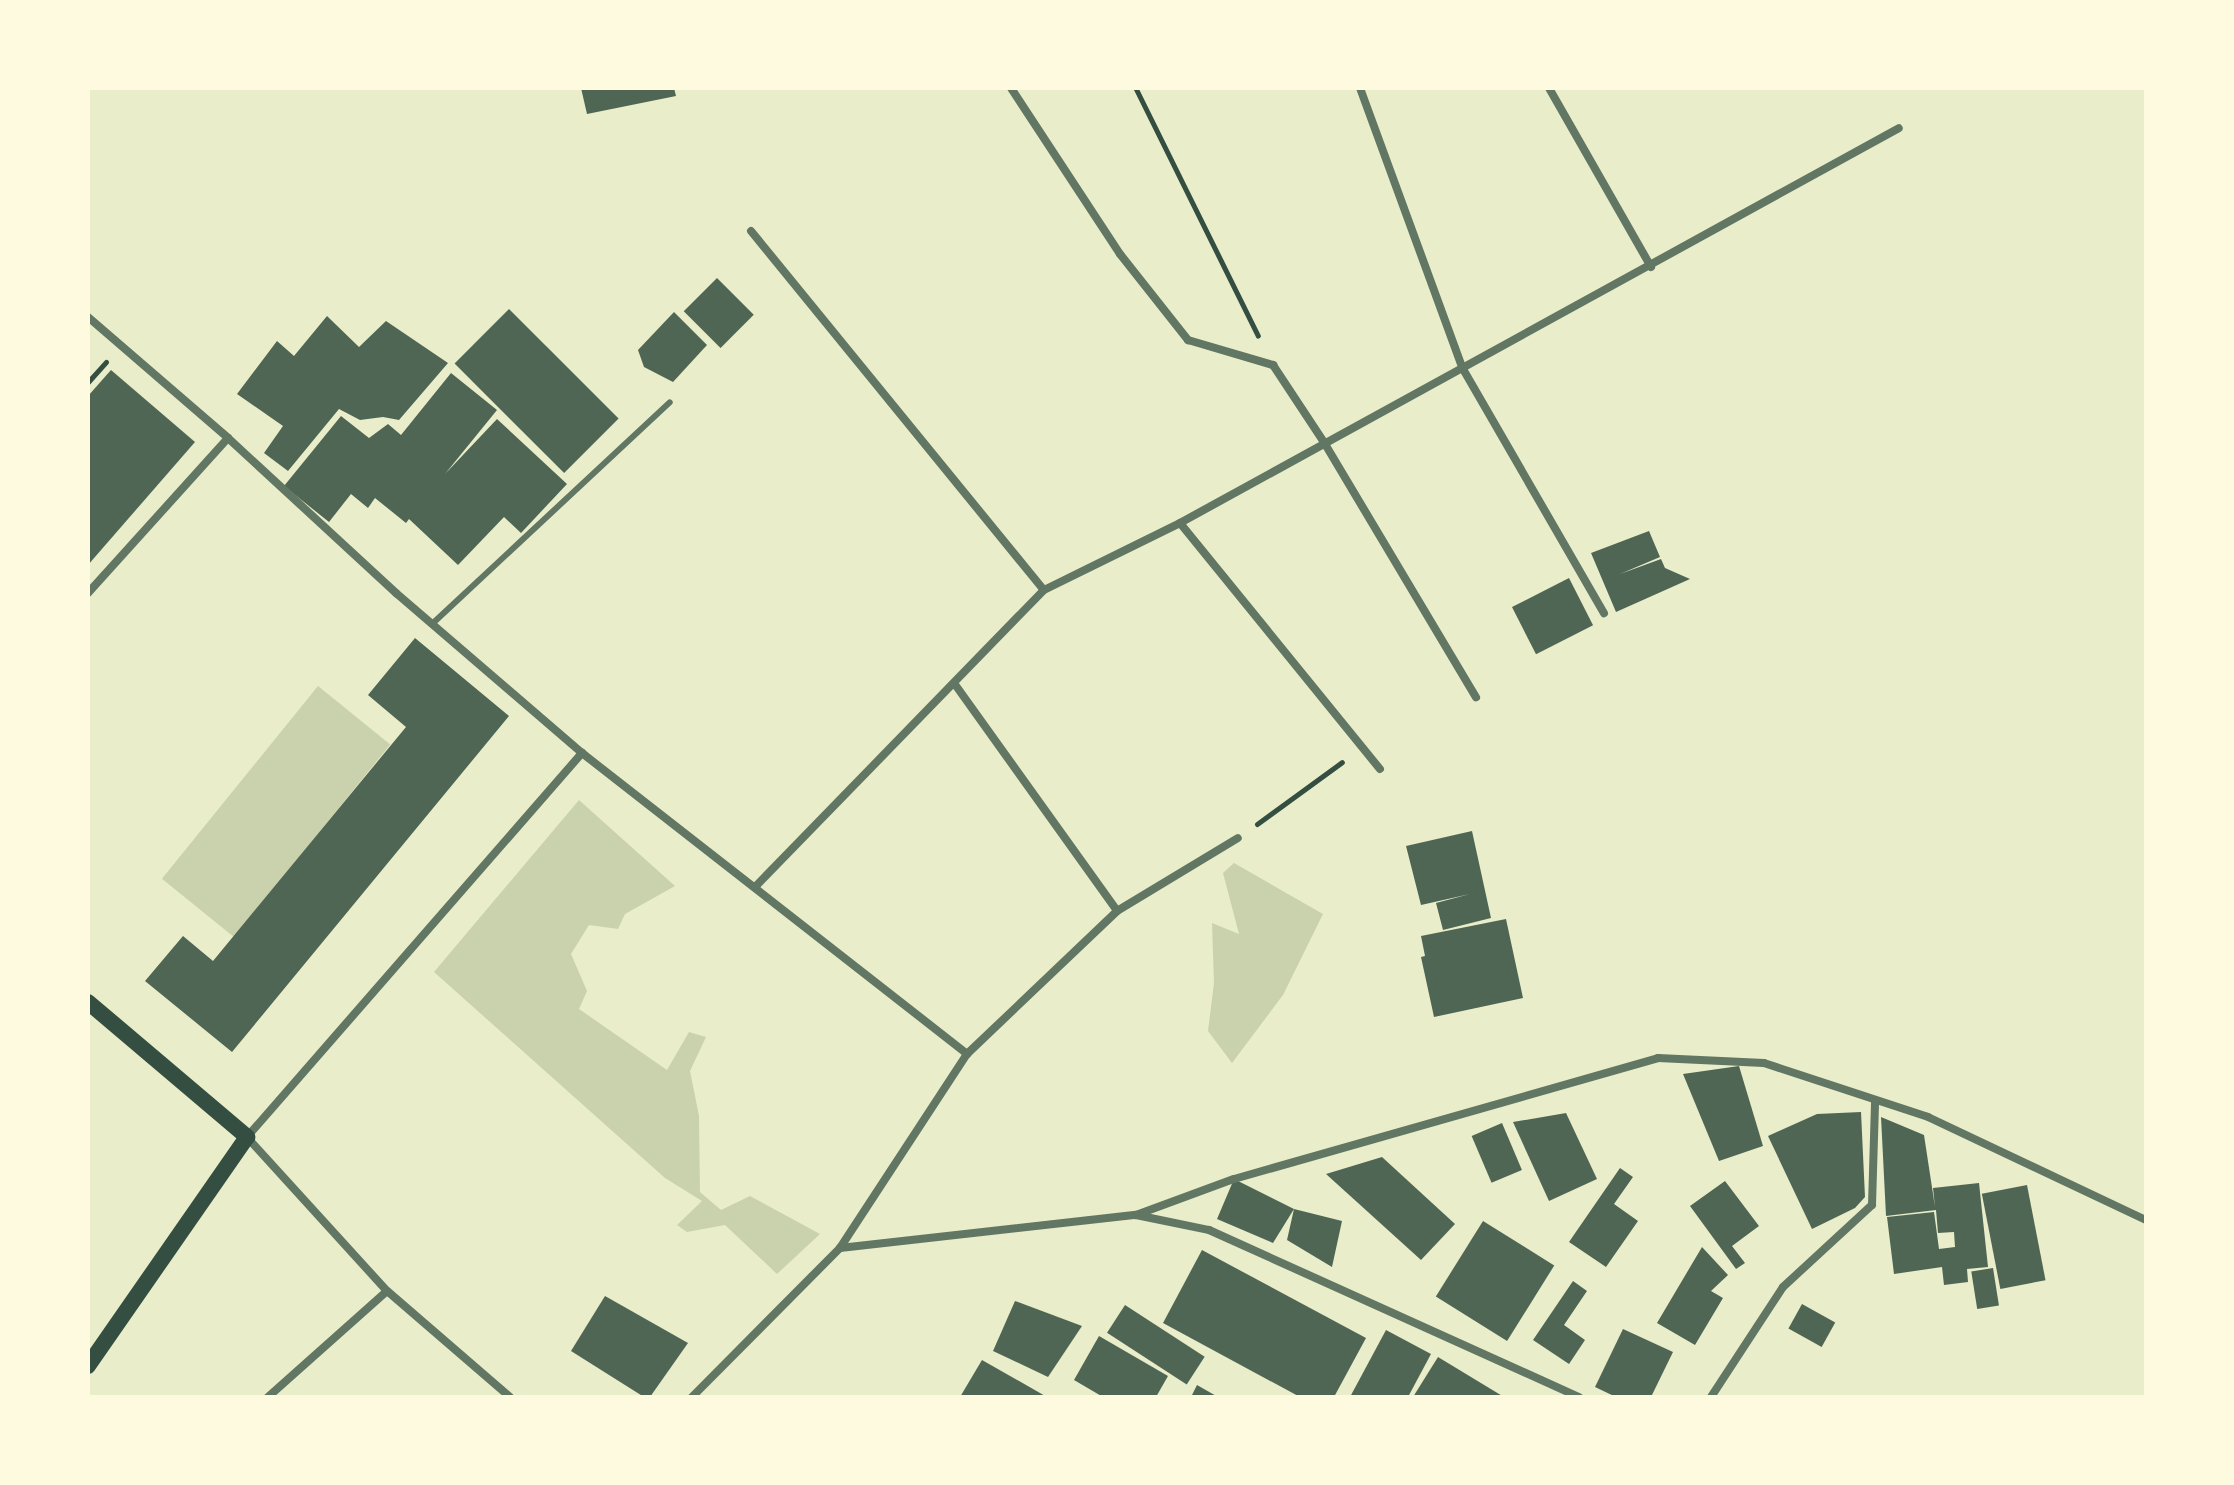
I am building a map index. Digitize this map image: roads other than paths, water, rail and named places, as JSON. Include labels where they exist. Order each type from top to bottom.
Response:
[{"type":"main road","points":[[88,1002],[247,1137],[88,1366]]},
{"type":"street","points":[[1011,88],[1120,254],[1188,340],[1273,365],[1325,444],[1476,697]]},
{"type":"street","points":[[1360,88],[1463,369],[1604,613]]},
{"type":"street","points":[[1549,88],[1651,267]]},
{"type":"street","points":[[756,886],[1044,590],[1180,523],[1651,267],[1899,128]]},
{"type":"street","points":[[751,231],[1044,590]]},
{"type":"street","points":[[88,317],[228,438],[432,624],[582,753],[967,1054]]},
{"type":"street","points":[[88,593],[228,438]]},
{"type":"street","points":[[1180,523],[1380,769]]},
{"type":"street","points":[[954,683],[1117,911]]},
{"type":"street","points":[[510,1397],[387,1291],[247,1137],[582,753]]},
{"type":"street","points":[[692,1397],[840,1248],[967,1054],[1117,911],[1238,838]]},
{"type":"street","points":[[840,1248],[1136,1215],[1234,1179],[1658,1058],[1764,1063],[1928,1117],[2146,1220]]},
{"type":"street","points":[[1711,1397],[1783,1287],[1872,1205],[1875,1102]]},
{"type":"street","points":[[1136,1215],[1209,1230],[1579,1397]]},
{"type":"street","points":[[268,1397],[387,1291]]},
{"type":"lane","points":[[432,624],[670,402]]}]
